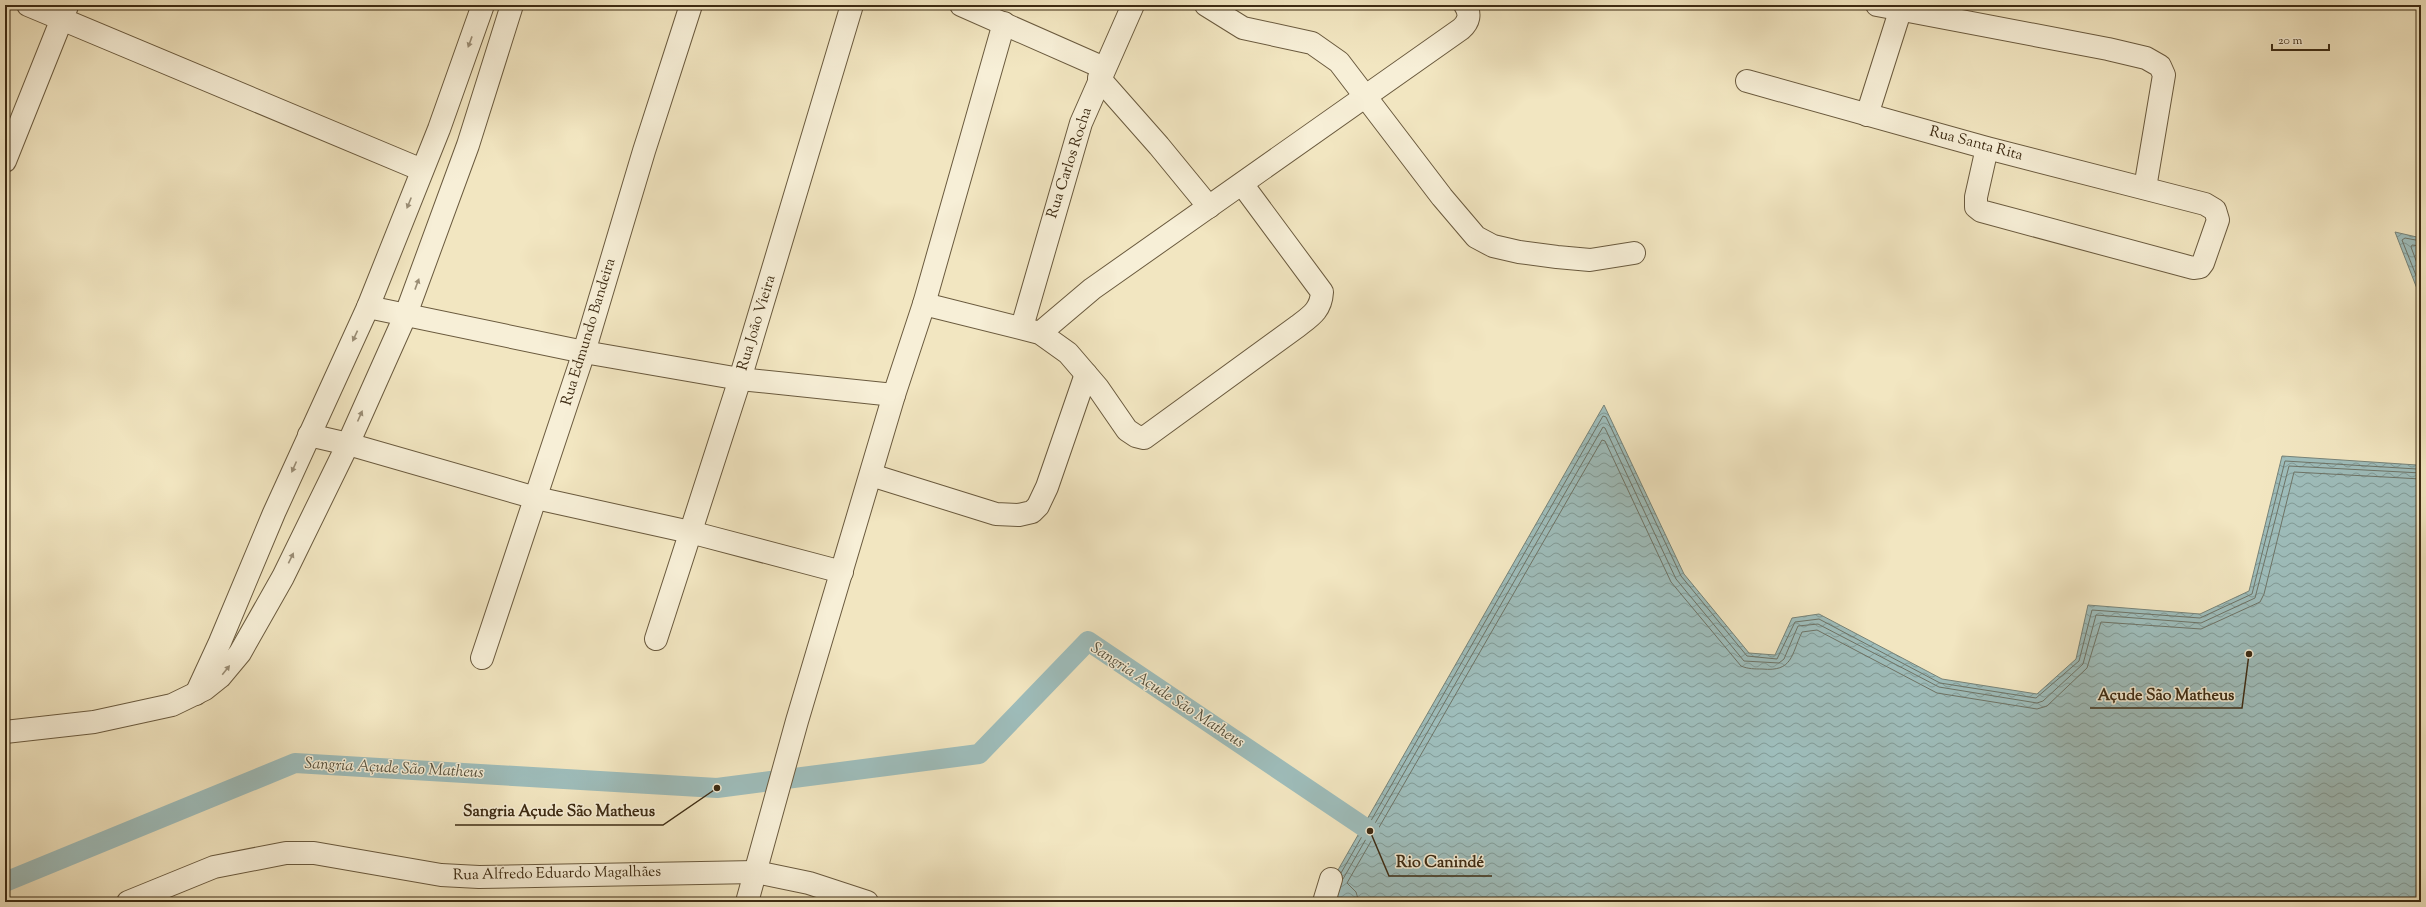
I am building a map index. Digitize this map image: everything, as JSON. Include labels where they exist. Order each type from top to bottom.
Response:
[{"type":"street","points":[[28,5],[65,12],[422,170]]},
{"type":"street","points":[[196,694],[309,435],[368,307],[422,170],[483,5]]},
{"type":"street","points":[[5,732],[94,722],[172,705],[196,694],[220,677],[240,653],[282,576],[348,444],[406,314],[468,145],[512,5]]},
{"type":"street","name":"Rua Edmundo Bandeira","points":[[482,658],[584,352],[644,151],[692,5]]},
{"type":"street","name":"Rua João Vieira","points":[[656,639],[740,379],[852,5]]},
{"type":"street","points":[[961,5],[1004,23],[1101,73],[1209,207]]},
{"type":"street","name":"Rua Carlos Rocha","points":[[1031,330],[1080,123],[1101,73],[1133,5]]},
{"type":"street","points":[[1206,5],[1243,28],[1312,43],[1339,62],[1442,197],[1476,237],[1493,246],[1557,257],[1590,260],[1634,254]]},
{"type":"street","points":[[1031,330],[1242,184],[1465,26],[1469,15],[1465,5]]},
{"type":"street","points":[[1877,5],[1902,7],[2108,49],[2146,58],[2160,66],[2164,75],[2145,188]]},
{"type":"street","points":[[1867,115],[1902,7]]},
{"type":"street","points":[[5,161],[65,12]]},
{"type":"street","points":[[747,902],[894,395],[924,304],[1004,23]]},
{"type":"street","name":"Rua Santa Rita","points":[[1747,81],[1987,148],[2205,204],[2215,210],[2218,220],[2203,263],[2200,267],[2193,268],[1981,211],[1976,207],[1976,197],[1987,148]]},
{"type":"street","points":[[924,304],[1031,330],[1068,353],[1086,374],[1127,430],[1136,436],[1144,438],[1317,311],[1321,303],[1322,292],[1242,184]]},
{"type":"street","points":[[368,307],[584,352],[740,379],[894,395]]},
{"type":"street","points":[[871,475],[996,514],[1020,515],[1032,512],[1038,506],[1047,487],[1086,374]]},
{"type":"street","points":[[309,435],[348,444],[536,498],[690,532],[842,572]]},
{"type":"street","name":"Rua Alfredo Eduardo Magalhães","points":[[128,902],[214,867],[286,853],[314,853],[441,874],[479,877],[756,872],[809,883],[867,902]]},
{"type":"street","points":[[1324,902],[1331,879]]},
{"type":"water","points":[[2395,232],[2421,238],[2421,299]]},
{"type":"water","points":[[1604,405],[1684,574],[1749,653],[1775,655],[1792,618],[1819,614],[1942,679],[2037,694],[2076,659],[2088,605],[2200,614],[2249,591],[2282,456],[2417,465],[2421,462],[2421,902],[1347,902],[1327,892],[1334,877]]},
{"type":"waterway","name":"Sangria Açude São Matheus","points":[[5,882],[295,763],[717,788],[979,754],[1088,641],[1370,831]]},
{"type":"place","name":"Açude São Matheus","points":[[2249,654]]},
{"type":"place","name":"Sangria Açude São Matheus","points":[[717,788]]},
{"type":"place","name":"Rio Canindé","points":[[1370,831]]}]
